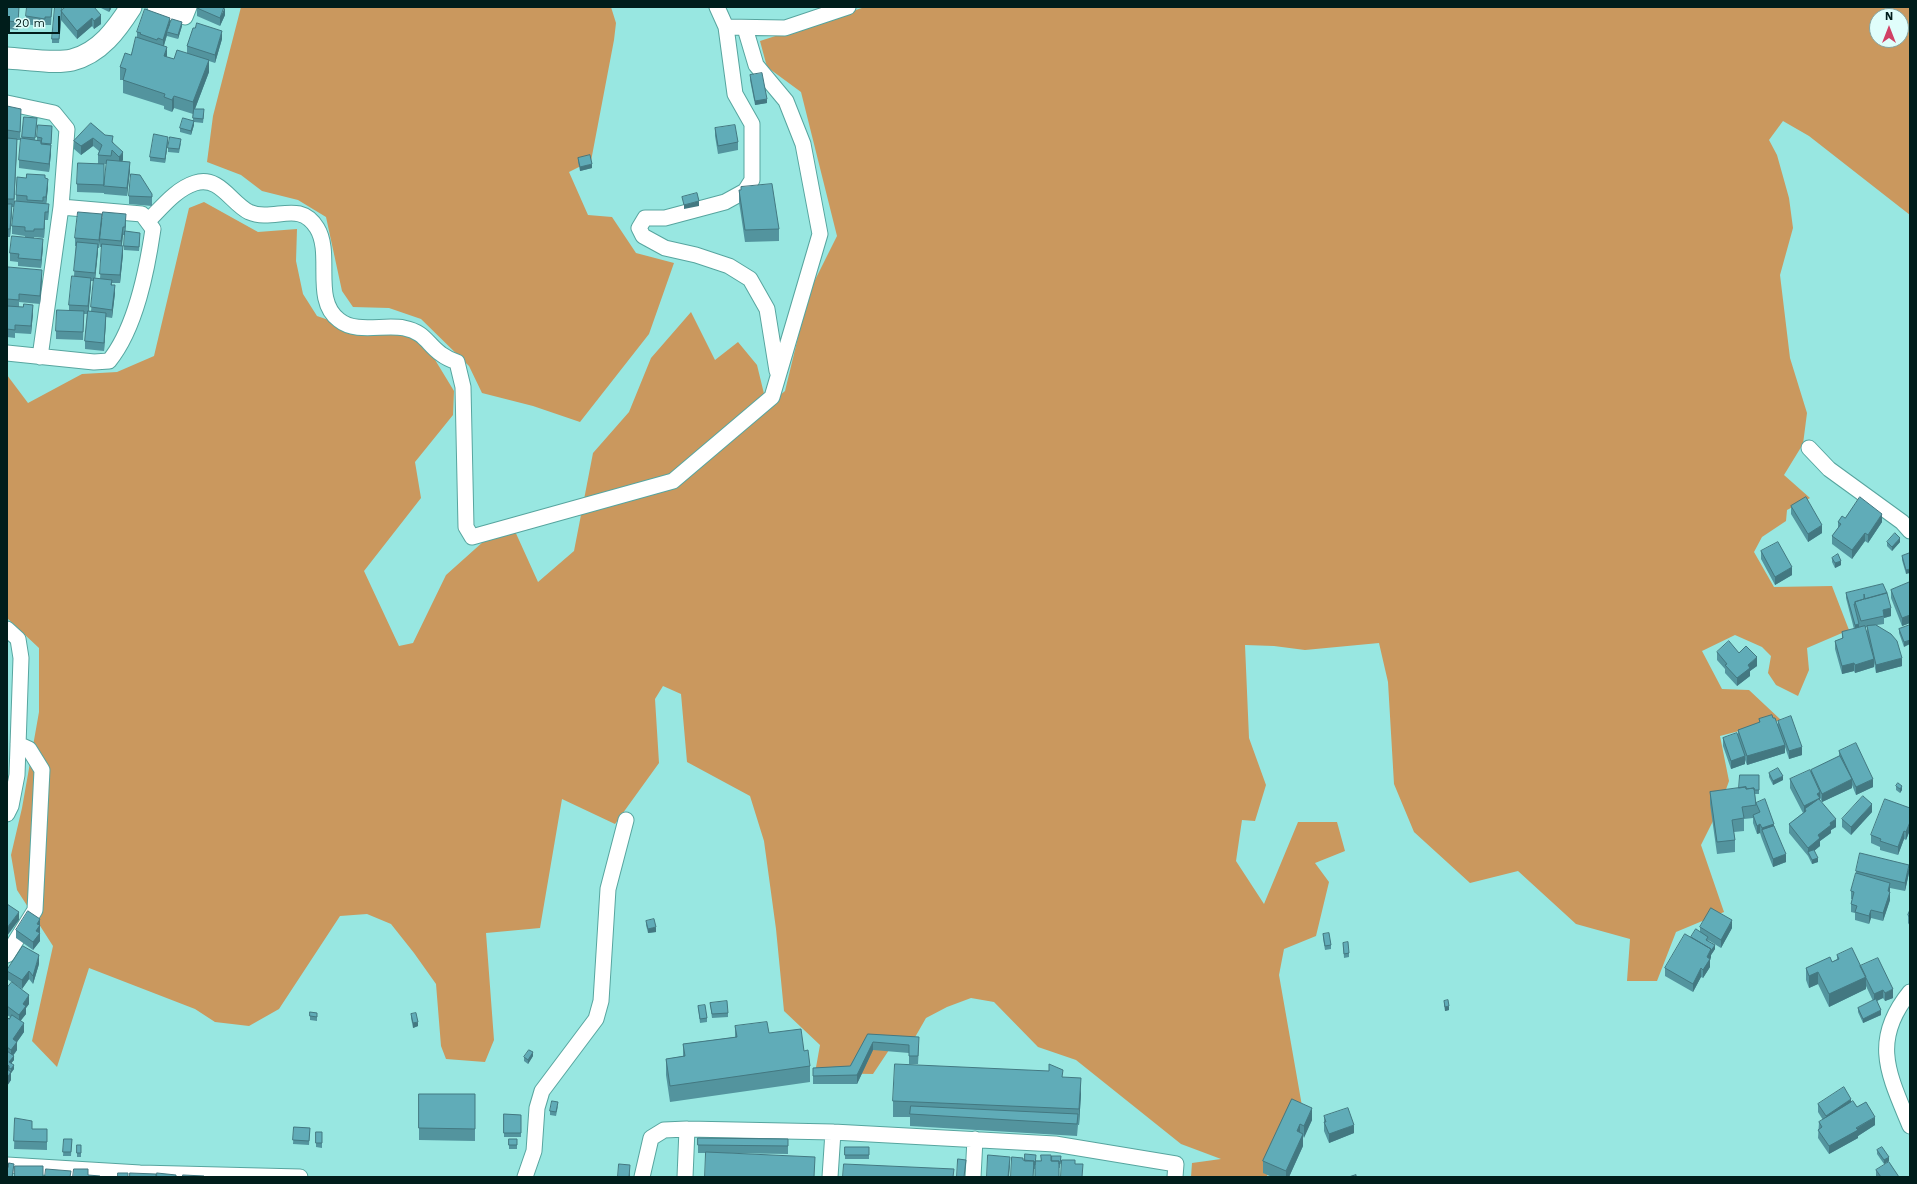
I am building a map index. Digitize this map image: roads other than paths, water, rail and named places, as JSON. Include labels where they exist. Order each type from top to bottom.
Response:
[{"type":"street","points":[[7,58],[72,60],[94,50],[115,32],[131,7]]},
{"type":"street","points":[[155,7],[185,17],[189,7]]},
{"type":"street","points":[[717,7],[726,27],[735,94],[752,124],[752,180],[745,191],[725,202],[666,218],[645,218],[639,228],[643,236],[664,248],[696,255],[728,266],[750,279],[767,309],[778,376]]},
{"type":"street","points":[[726,27],[785,28],[848,7]]},
{"type":"street","points":[[148,221],[179,190],[196,182],[210,183],[222,188],[248,211],[260,214],[298,212],[310,218],[318,230],[324,244],[323,280],[326,298],[338,320],[349,326],[404,328],[417,332],[429,341],[440,354],[457,362],[463,387],[466,527],[472,537],[673,481],[772,396],[820,234],[803,144],[786,101],[756,65],[746,28]]},
{"type":"street","points":[[7,103],[54,113],[68,129],[60,207],[40,357]]},
{"type":"street","points":[[7,354],[94,362],[110,361],[120,348],[146,276],[153,229],[142,214],[60,207]]},
{"type":"street","points":[[1809,448],[1829,469],[1902,522],[1910,531]]},
{"type":"street","points":[[7,629],[18,639],[21,658],[17,775],[11,806],[7,814]]},
{"type":"street","points":[[7,955],[35,910],[42,778],[42,770],[28,749],[18,744]]},
{"type":"street","points":[[525,1177],[534,1151],[537,1108],[542,1091],[596,1019],[601,1001],[608,889],[626,820]]},
{"type":"street","points":[[1910,992],[1888,1031],[1887,1056],[1889,1076],[1910,1126]]},
{"type":"street","points":[[685,1177],[687,1129]]},
{"type":"street","points":[[642,1177],[651,1138],[664,1130],[687,1129],[833,1132],[1055,1144],[1176,1164],[1176,1177]]},
{"type":"street","points":[[830,1177],[833,1132]]},
{"type":"street","points":[[973,1177],[975,1139]]},
{"type":"street","points":[[7,1165],[140,1173],[300,1177]]}]
